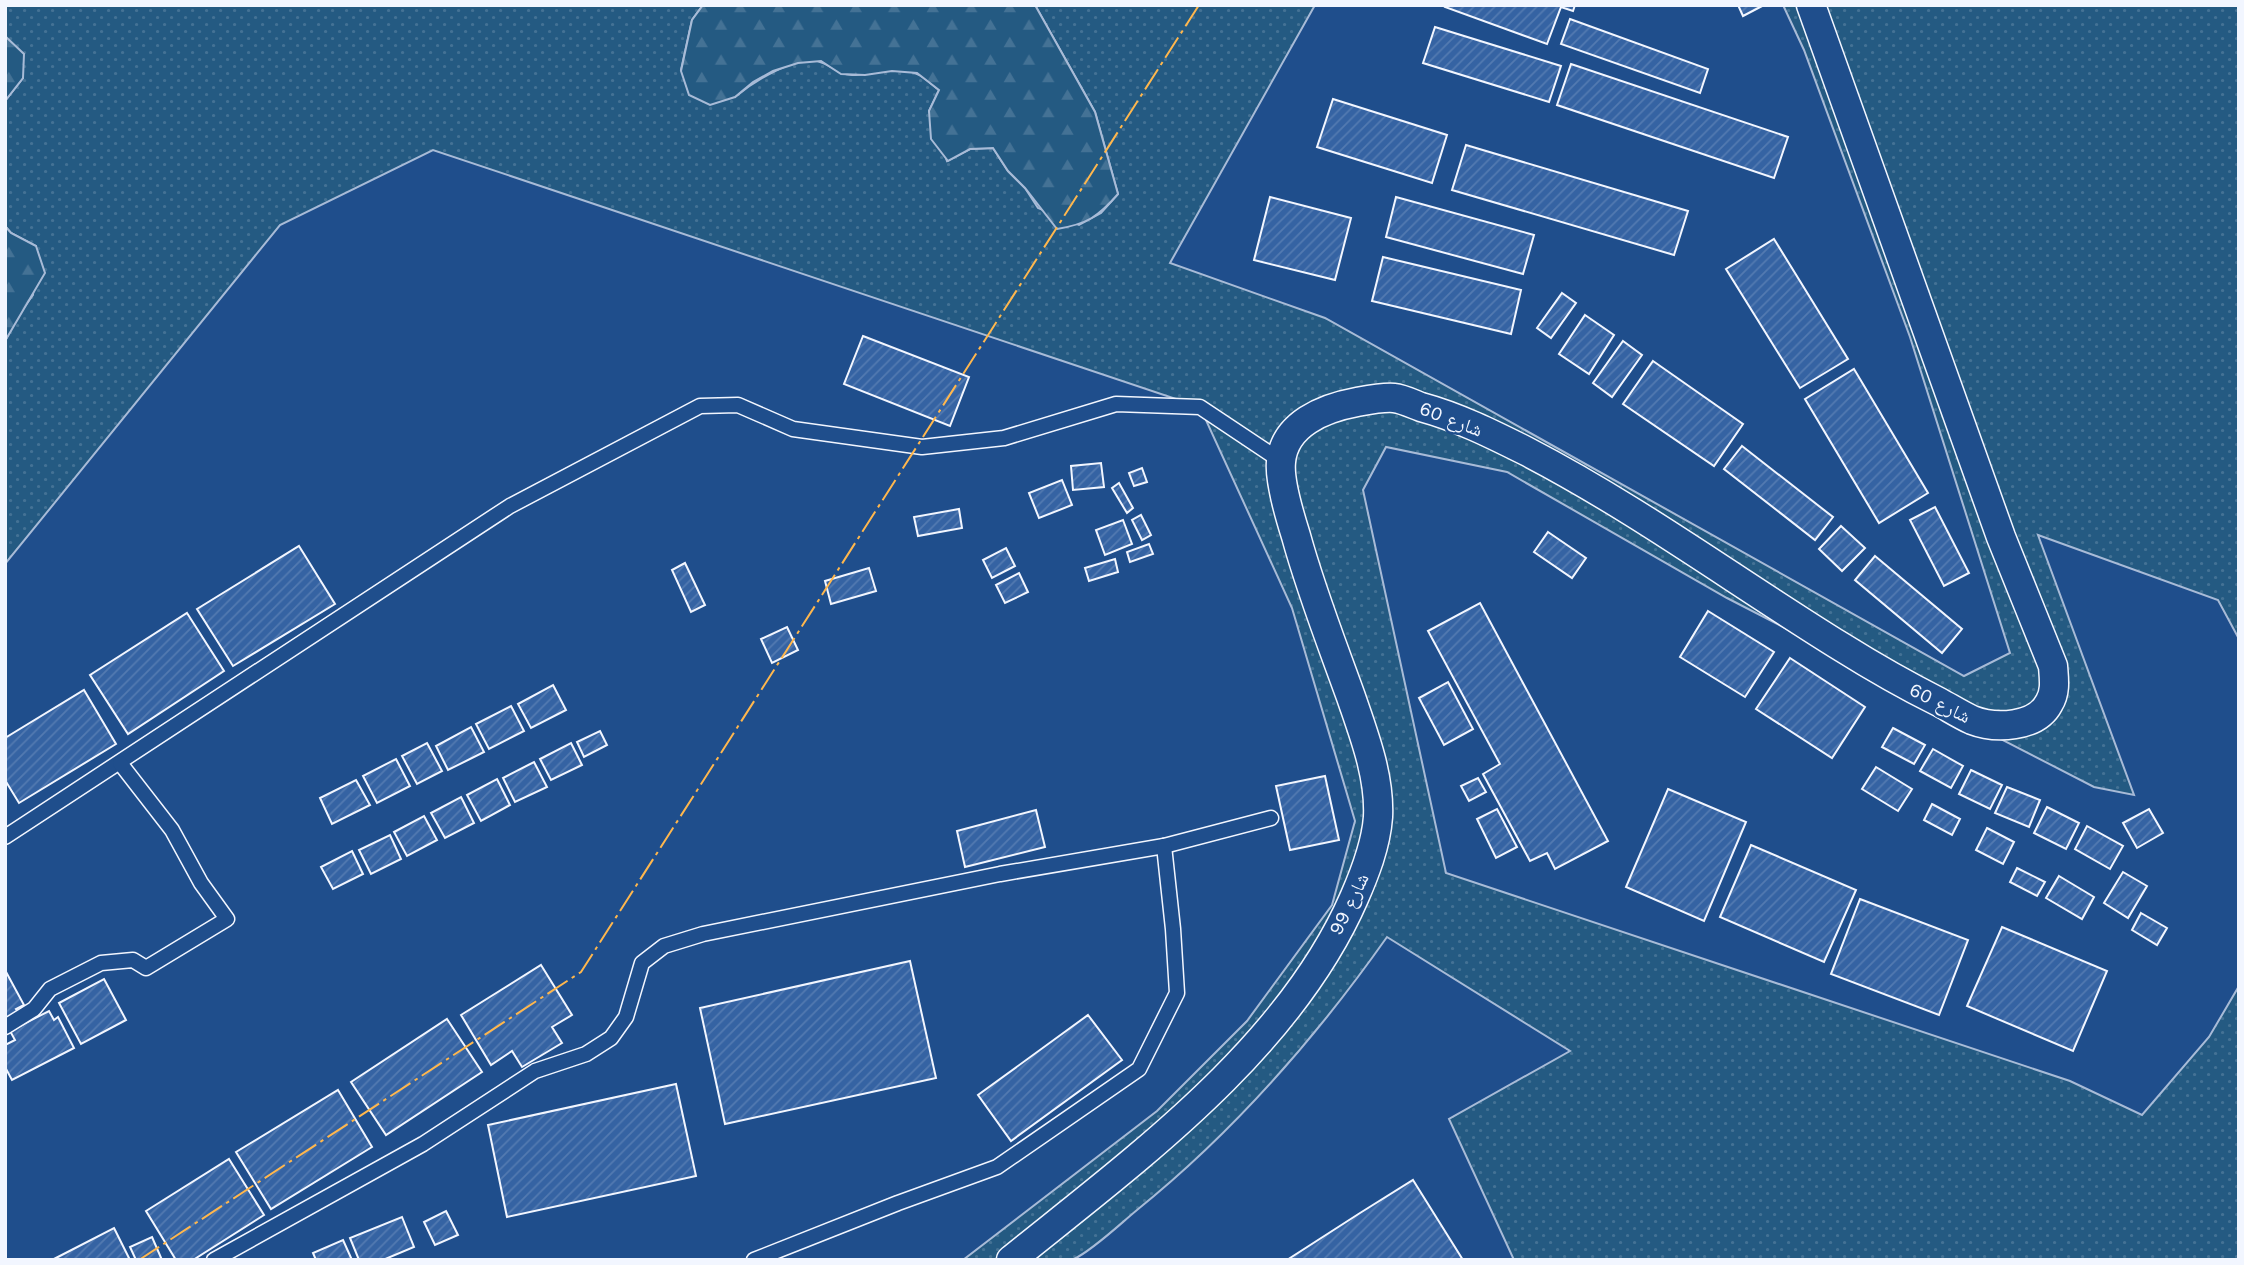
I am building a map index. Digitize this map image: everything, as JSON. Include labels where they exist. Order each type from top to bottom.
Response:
[{"type":"street","name":"شارع 60","points":[[1292,431],[1310,418],[1359,401],[1393,398],[1446,414],[1497,436],[1584,481],[1676,538],[1793,617],[1898,681],[1975,722],[2003,726],[2026,722],[2048,707],[2055,684],[2053,666],[2001,537],[1811,5]]},
{"type":"street","name":"شارع 99","points":[[1011,1260],[1107,1183],[1192,1109],[1258,1043],[1305,984],[1344,921],[1368,866],[1378,818],[1375,781],[1365,737],[1307,576],[1287,506],[1281,461],[1292,431]]},
{"type":"lane","points":[[5,837],[510,506],[700,406],[738,405],[793,429],[922,447],[1004,438],[1116,404],[1200,407],[1281,461]]},
{"type":"lane","points":[[5,1027],[34,1010],[50,989],[101,963],[133,960],[146,968],[227,919],[201,883],[172,830],[120,763]]},
{"type":"lane","points":[[214,1260],[423,1144],[535,1071],[586,1054],[611,1038],[626,1017],[642,963],[664,946],[704,934],[1000,874],[1164,846],[1271,818]]},
{"type":"lane","points":[[754,1260],[997,1167],[1139,1069],[1177,993],[1164,846]]},
{"type":"green space","points":[[5,5],[703,5],[692,20],[681,70],[735,97],[777,70],[802,62],[823,63],[852,75],[893,70],[910,71],[939,90],[929,111],[947,161],[970,149],[993,148],[1038,208],[1079,225],[1101,213],[1118,194],[1095,112],[1035,5],[1315,5],[1170,263],[1325,318],[1964,676],[2010,653],[1910,337],[1804,50],[1783,5],[2239,5],[2239,639],[2218,600],[2038,535],[2134,795],[2094,787],[1727,598],[1507,472],[1386,447],[1363,490],[1446,873],[2070,1081],[2142,1115],[2209,1037],[2239,986],[2239,1260],[1514,1260],[1449,1119],[1570,1051],[1387,937],[1302,1048],[1240,1116],[1173,1180],[1098,1243],[1074,1259],[1067,1260],[963,1260],[1157,1111],[1247,1021],[1332,905],[1355,821],[1292,608],[1200,407],[433,150],[280,225],[5,564],[5,341],[33,295],[36,246],[11,233],[5,226],[5,101],[23,78],[5,36]]},
{"type":"green space","points":[[703,5],[1035,5],[1095,112],[1118,194],[1091,218],[1057,229],[1008,171],[993,148],[970,149],[948,161],[931,139],[929,111],[939,90],[917,73],[892,71],[865,75],[841,74],[821,61],[798,63],[773,71],[753,82],[735,97],[710,105],[689,95],[681,71],[692,20]]},
{"type":"green space","points":[[5,36],[24,54],[23,78],[5,101]]},
{"type":"green space","points":[[5,226],[11,233],[36,246],[45,273],[5,341]]},
{"type":"building","points":[[1575,5],[1573,11],[1561,7],[1547,44],[1445,7]]},
{"type":"building","points":[[1738,5],[1764,5],[1743,16]]},
{"type":"building","points":[[1570,19],[1708,69],[1700,93],[1561,44]]},
{"type":"building","points":[[1435,27],[1561,66],[1549,102],[1423,63]]},
{"type":"building","points":[[1571,64],[1788,137],[1774,178],[1557,105]]},
{"type":"building","points":[[1333,99],[1447,135],[1432,183],[1317,147]]},
{"type":"building","points":[[1466,145],[1688,211],[1674,255],[1452,190]]},
{"type":"building","points":[[1270,197],[1351,218],[1335,280],[1254,260]]},
{"type":"building","points":[[1396,197],[1534,235],[1523,274],[1386,237]]},
{"type":"building","points":[[1774,239],[1848,359],[1800,388],[1726,269]]},
{"type":"building","points":[[1383,257],[1521,290],[1511,334],[1372,301]]},
{"type":"building","points":[[1562,293],[1576,303],[1551,338],[1537,328]]},
{"type":"building","points":[[1585,315],[1614,335],[1589,374],[1559,354]]},
{"type":"building","points":[[863,336],[969,377],[950,426],[844,384]]},
{"type":"building","points":[[1623,341],[1642,355],[1612,397],[1593,383]]},
{"type":"building","points":[[1653,361],[1743,424],[1714,466],[1623,404]]},
{"type":"building","points":[[1854,369],[1928,493],[1879,523],[1805,399]]},
{"type":"building","points":[[1742,446],[1833,517],[1815,540],[1724,469]]},
{"type":"building","points":[[1101,463],[1104,487],[1073,490],[1071,466]]},
{"type":"building","points":[[1142,468],[1147,482],[1134,486],[1129,473]]},
{"type":"building","points":[[1062,480],[1072,505],[1039,518],[1029,493]]},
{"type":"building","points":[[1119,483],[1133,508],[1127,513],[1112,488]]},
{"type":"building","points":[[1935,507],[1969,573],[1944,586],[1910,520]]},
{"type":"building","points":[[959,509],[962,528],[918,536],[914,517]]},
{"type":"building","points":[[1141,515],[1151,535],[1142,540],[1132,520]]},
{"type":"building","points":[[1123,520],[1132,544],[1105,555],[1096,530]]},
{"type":"building","points":[[1841,526],[1865,548],[1842,571],[1819,549]]},
{"type":"building","points":[[1548,532],[1586,558],[1572,578],[1534,552]]},
{"type":"building","points":[[1149,544],[1153,554],[1130,562],[1127,552]]},
{"type":"building","points":[[299,546],[335,604],[233,666],[197,609]]},
{"type":"building","points":[[1006,548],[1015,566],[992,578],[983,560]]},
{"type":"building","points":[[1875,556],[1962,629],[1942,653],[1855,580]]},
{"type":"building","points":[[1115,559],[1118,572],[1089,581],[1085,568]]},
{"type":"building","points":[[685,563],[705,605],[691,612],[672,570]]},
{"type":"building","points":[[869,568],[876,591],[831,604],[825,581]]},
{"type":"building","points":[[1019,573],[1028,592],[1005,603],[996,585]]},
{"type":"building","points":[[1480,603],[1608,841],[1555,869],[1547,853],[1530,861],[1483,774],[1500,764],[1428,631]]},
{"type":"building","points":[[1708,611],[1774,652],[1745,697],[1680,657]]},
{"type":"building","points":[[187,613],[224,671],[128,734],[90,675]]},
{"type":"building","points":[[787,627],[798,650],[772,663],[761,639]]},
{"type":"building","points":[[1790,658],[1865,707],[1832,758],[1756,709]]},
{"type":"building","points":[[1448,682],[1473,729],[1444,745],[1419,698]]},
{"type":"building","points":[[553,685],[566,710],[531,728],[518,704]]},
{"type":"building","points":[[84,690],[116,744],[19,803],[5,780],[5,738]]},
{"type":"building","points":[[511,706],[524,731],[489,749],[476,724]]},
{"type":"building","points":[[471,727],[484,752],[448,770],[436,746]]},
{"type":"building","points":[[1893,728],[1925,745],[1914,764],[1882,747]]},
{"type":"building","points":[[600,731],[607,745],[584,757],[577,742]]},
{"type":"building","points":[[427,743],[442,771],[417,784],[402,756]]},
{"type":"building","points":[[571,743],[582,765],[551,780],[540,759]]},
{"type":"building","points":[[1933,749],[1963,766],[1951,788],[1920,771]]},
{"type":"building","points":[[396,759],[410,786],[377,803],[363,776]]},
{"type":"building","points":[[534,762],[547,787],[515,802],[503,778]]},
{"type":"building","points":[[1876,767],[1912,789],[1898,811],[1862,789]]},
{"type":"building","points":[[1971,770],[2002,785],[1990,809],[1959,794]]},
{"type":"building","points":[[1325,776],[1339,840],[1290,850],[1276,786]]},
{"type":"building","points":[[1478,778],[1486,792],[1469,801],[1461,786]]},
{"type":"building","points":[[497,779],[510,805],[481,821],[467,795]]},
{"type":"building","points":[[356,780],[370,805],[332,824],[320,798]]},
{"type":"building","points":[[2007,787],[2040,800],[2029,827],[1995,813]]},
{"type":"building","points":[[1668,789],[1746,822],[1704,921],[1626,887]]},
{"type":"building","points":[[461,797],[474,823],[445,838],[431,813]]},
{"type":"building","points":[[1932,804],[1960,819],[1952,835],[1924,820]]},
{"type":"building","points":[[2047,807],[2079,823],[2066,849],[2034,833]]},
{"type":"building","points":[[1497,809],[1517,847],[1496,858],[1477,819]]},
{"type":"building","points":[[2149,809],[2163,833],[2137,848],[2123,823]]},
{"type":"building","points":[[1036,810],[1045,847],[965,867],[957,831]]},
{"type":"building","points":[[424,816],[437,840],[407,856],[394,832]]},
{"type":"building","points":[[2087,826],[2123,846],[2110,869],[2075,849]]},
{"type":"building","points":[[1987,828],[2014,842],[2003,864],[1976,850]]},
{"type":"building","points":[[390,835],[401,859],[371,874],[359,850]]},
{"type":"building","points":[[1751,845],[1856,890],[1824,962],[1720,917]]},
{"type":"building","points":[[352,851],[363,874],[333,889],[321,867]]},
{"type":"building","points":[[2017,868],[2045,882],[2037,896],[2010,882]]},
{"type":"building","points":[[2123,872],[2147,886],[2128,918],[2104,903]]},
{"type":"building","points":[[2059,876],[2094,897],[2082,919],[2046,898]]},
{"type":"building","points":[[1860,899],[1968,940],[1939,1015],[1831,974]]},
{"type":"building","points":[[2141,913],[2167,928],[2157,945],[2132,930]]},
{"type":"building","points":[[2002,927],[2107,971],[2073,1051],[1967,1006]]},
{"type":"building","points":[[910,961],[936,1078],[725,1124],[700,1008]]},
{"type":"building","points":[[541,965],[572,1015],[552,1027],[562,1043],[522,1067],[512,1051],[491,1065],[461,1015]]},
{"type":"building","points":[[5,970],[24,1005],[16,1009],[19,1013],[5,1020]]},
{"type":"building","points":[[104,979],[126,1020],[81,1044],[59,1003]]},
{"type":"building","points":[[49,1011],[54,1020],[58,1017],[74,1048],[12,1080],[5,1067],[5,1045],[15,1040],[10,1031]]},
{"type":"building","points":[[1088,1015],[1122,1060],[1011,1141],[978,1095]]},
{"type":"building","points":[[447,1019],[482,1072],[386,1135],[351,1082]]},
{"type":"building","points":[[676,1084],[696,1176],[507,1217],[488,1125]]},
{"type":"building","points":[[338,1090],[372,1147],[271,1209],[236,1152]]},
{"type":"building","points":[[229,1159],[264,1215],[193,1260],[176,1260],[146,1211]]},
{"type":"building","points":[[1413,1180],[1463,1260],[1287,1260],[1360,1213]]},
{"type":"building","points":[[446,1211],[458,1235],[435,1245],[424,1222]]},
{"type":"building","points":[[402,1217],[414,1247],[383,1260],[359,1260],[350,1238]]},
{"type":"building","points":[[114,1228],[130,1260],[52,1260]]},
{"type":"building","points":[[152,1237],[162,1260],[136,1260],[130,1247]]},
{"type":"building","points":[[343,1240],[352,1260],[316,1260],[313,1253]]},
{"type":"power","points":[[139,1260],[581,972],[1199,5]]}]
